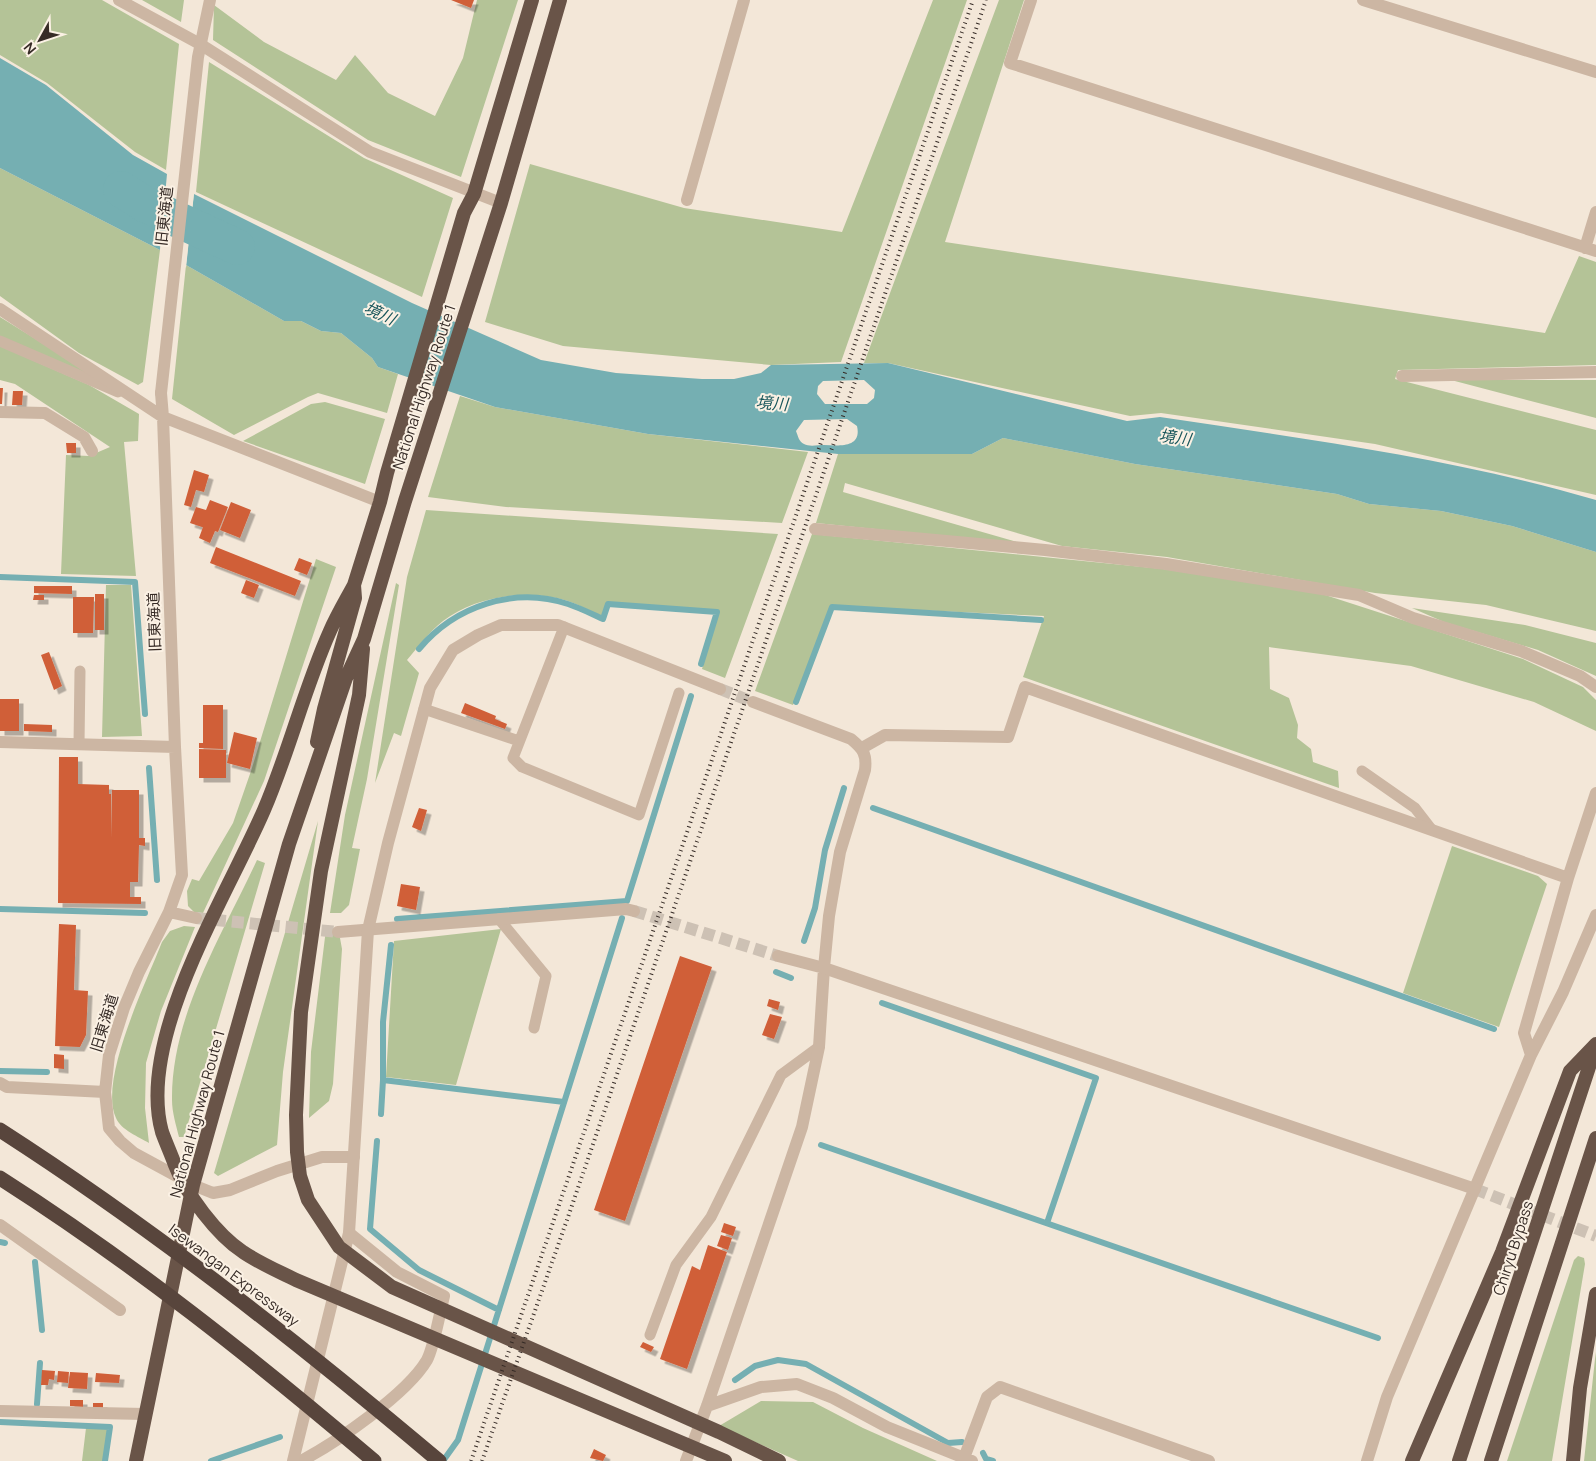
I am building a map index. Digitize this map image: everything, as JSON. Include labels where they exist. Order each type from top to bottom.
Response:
[{"type":"highway","name":"National Highway Route 1","points":[[310,780],[324,709],[355,598],[354,585],[464,213],[474,194],[532,0]]},
{"type":"highway","name":"National Highway Route 1","points":[[136,1461],[193,1185],[289,844],[310,780],[335,715],[346,678],[364,639],[411,483],[501,204],[560,0]]},
{"type":"highway","points":[[354,585],[330,630],[264,810],[177,999],[166,1034],[160,1064],[158,1098],[162,1130],[183,1184],[216,1227],[242,1251],[296,1280],[725,1461]]},
{"type":"highway","points":[[364,639],[359,695],[332,812],[309,949],[301,1012],[296,1115],[300,1176],[308,1200],[339,1247],[392,1287],[719,1432],[779,1461]]},
{"type":"highway","points":[[1412,1461],[1502,1252],[1570,1071],[1596,1044]]},
{"type":"highway","name":"Chiryu Bypass","points":[[1459,1461],[1596,1044]]},
{"type":"highway","name":"Isewangan Expressway","points":[[0,1130],[107,1202],[262,1317],[439,1461]]},
{"type":"highway","points":[[1491,1461],[1596,1138]]},
{"type":"highway","points":[[0,1178],[102,1247],[182,1307],[374,1461]]},
{"type":"highway","points":[[1573,1461],[1580,1388],[1596,1294]]},
{"type":"street","points":[[118,0],[200,44],[370,152],[501,204]]},
{"type":"street","name":"旧東海道","points":[[210,0],[198,57],[161,393],[182,875],[169,912],[139,972],[124,1008],[110,1055],[105,1092],[109,1128],[134,1153],[193,1185],[213,1193],[230,1190],[278,1171],[322,1157],[354,1157]]},
{"type":"street","points":[[687,200],[744,0]]},
{"type":"street","points":[[1031,0],[1010,63],[1590,250],[1596,212]]},
{"type":"street","points":[[1363,0],[1596,72]]},
{"type":"street","points":[[0,309],[163,417],[380,502]]},
{"type":"street","points":[[1402,376],[1596,372]]},
{"type":"street","points":[[0,412],[45,413],[84,437],[92,451]]},
{"type":"street","points":[[815,529],[1045,550],[1166,564],[1359,595],[1413,618],[1521,651],[1580,676],[1596,687]]},
{"type":"street","points":[[293,1461],[349,1233],[368,930],[388,843],[430,688],[453,650],[501,625],[558,625],[720,689]]},
{"type":"street","points":[[862,748],[885,735],[1008,737],[1025,687],[1568,878]]},
{"type":"street","points":[[686,1461],[707,1406],[802,1127],[819,1047],[829,916],[840,852],[865,770],[867,757],[862,748],[851,738],[753,702]]},
{"type":"street","points":[[0,742],[175,747]]},
{"type":"street","points":[[1531,1055],[1524,1033],[1568,878],[1596,793]]},
{"type":"street","points":[[338,932],[626,909],[634,911]]},
{"type":"street","points":[[169,912],[196,918]]},
{"type":"street","points":[[1367,1461],[1387,1397],[1531,1055],[1563,992],[1596,915]]},
{"type":"street","points":[[778,956],[824,968],[1475,1189]]},
{"type":"street","points":[[2,1089],[105,1092]]},
{"type":"street","points":[[0,1225],[120,1310]]},
{"type":"street","points":[[302,1461],[318,1452],[402,1391],[428,1359],[444,1296],[397,1272],[349,1233]]},
{"type":"street","points":[[707,1406],[761,1387],[796,1384],[833,1398],[887,1426],[968,1460],[987,1397],[1000,1387],[1209,1461]]},
{"type":"street","points":[[0,1411],[145,1414]]},
{"type":"lane","points":[[0,341],[146,404]]},
{"type":"lane","points":[[564,627],[513,758],[522,767],[639,815],[679,694]]},
{"type":"lane","points":[[79,744],[80,672]]},
{"type":"lane","points":[[424,709],[519,741]]},
{"type":"lane","points":[[1362,771],[1415,808],[1432,830]]},
{"type":"lane","points":[[499,919],[546,976],[534,1028]]},
{"type":"lane","points":[[650,1335],[676,1265],[711,1217],[781,1075],[819,1047]]},
{"type":"green space","points":[[0,0],[102,0],[179,44],[166,170],[135,152],[47,83],[0,55]]},
{"type":"green space","points":[[142,0],[184,0],[181,22]]},
{"type":"green space","points":[[477,0],[518,0],[461,177],[368,140],[213,40],[214,5],[264,42],[336,80],[355,55],[388,93],[435,116],[463,58]]},
{"type":"green space","points":[[933,0],[967,0],[841,362],[771,365],[563,346],[485,322],[530,164],[684,208],[842,232]]},
{"type":"green space","points":[[999,0],[1024,0],[945,242],[1545,333],[1579,256],[1596,262],[1596,365],[1398,370],[1395,379],[1596,430],[1596,495],[1375,444],[1161,413],[1130,416],[888,363],[864,363]]},
{"type":"green space","points":[[209,62],[364,158],[453,198],[422,297],[196,192]]},
{"type":"green space","points":[[0,168],[160,250],[143,382],[138,385],[79,353],[0,296]]},
{"type":"green space","points":[[186,265],[284,321],[301,321],[321,331],[341,333],[372,358],[378,367],[398,374],[387,413],[318,393],[234,435],[172,399]]},
{"type":"green space","points":[[0,317],[92,374],[81,372],[0,338]]},
{"type":"green space","points":[[0,346],[89,385],[139,414],[138,441],[124,442],[136,576],[61,574],[66,455],[89,456],[110,447],[15,384],[0,380]]},
{"type":"green space","points":[[1451,380],[1596,380],[1596,418]]},
{"type":"green space","points":[[460,396],[495,407],[648,434],[808,452],[782,523],[506,507],[428,497]]},
{"type":"green space","points":[[325,402],[385,419],[365,484],[243,441],[311,404]]},
{"type":"green space","points":[[1003,438],[1135,464],[1337,494],[1369,504],[1441,511],[1512,526],[1596,552],[1596,631],[1486,605],[1375,593],[1167,557],[1062,546],[845,483],[843,492],[1024,544],[816,523],[838,454],[972,454]]},
{"type":"green space","points":[[426,510],[778,534],[725,678],[702,669],[719,611],[607,602],[602,617],[568,601],[553,597],[520,595],[487,600],[456,612],[433,630],[407,660],[419,673],[401,736],[394,733],[375,783],[407,577]]},
{"type":"green space","points":[[812,534],[1163,569],[1319,593],[1523,659],[1583,687],[1596,700],[1596,731],[1534,702],[1411,666],[1269,647],[1270,689],[1289,698],[1298,725],[1297,738],[1311,749],[1313,762],[1338,771],[1339,788],[1023,677],[1044,616],[831,606],[793,705],[755,691]]},
{"type":"green space","points":[[316,559],[336,567],[264,781],[203,913],[194,912],[188,906],[187,891],[192,879],[199,881],[233,823],[251,771]]},
{"type":"green space","points":[[396,583],[399,585],[367,779],[352,848],[360,849],[349,905],[341,913],[330,913],[345,815]]},
{"type":"green space","points":[[106,585],[131,585],[142,736],[102,737]]},
{"type":"green space","points":[[1412,608],[1525,625],[1596,643],[1596,676],[1538,650],[1444,622]]},
{"type":"green space","points":[[318,821],[283,1072],[277,1145],[218,1176],[214,1173]]},
{"type":"green space","points":[[1452,846],[1538,876],[1547,884],[1499,1027],[1403,993]]},
{"type":"green space","points":[[257,860],[265,863],[184,1137],[179,1137],[173,1114],[172,1100],[174,1069],[180,1038],[189,1007],[201,977]]},
{"type":"green space","points":[[184,926],[195,927],[161,1011],[146,1063],[145,1108],[149,1143],[126,1130],[118,1122],[112,1101],[113,1080],[127,1030],[162,942],[170,931]]},
{"type":"green space","points":[[332,927],[340,938],[342,949],[333,1084],[329,1101],[309,1118],[311,1052],[326,929]]},
{"type":"green space","points":[[501,929],[456,1085],[386,1077],[394,941]]},
{"type":"green space","points":[[1578,1256],[1584,1258],[1585,1264],[1552,1461],[1507,1461],[1574,1260]]},
{"type":"green space","points":[[1596,1352],[1596,1461],[1584,1461],[1595,1359]]},
{"type":"green space","points":[[761,1401],[813,1402],[863,1428],[937,1461],[798,1461],[719,1426]]},
{"type":"green space","points":[[86,1428],[108,1428],[103,1461],[82,1461]]},
{"type":"water","points":[[0,58],[46,85],[133,155],[167,174],[160,250],[0,168]]},
{"type":"water","points":[[194,194],[412,303],[541,360],[616,373],[702,379],[734,379],[761,373],[771,365],[888,363],[1127,421],[1160,417],[1380,451],[1488,472],[1596,500],[1596,552],[1512,526],[1441,511],[1369,504],[1337,494],[1135,464],[1003,438],[972,454],[838,454],[648,434],[495,407],[378,367],[372,358],[341,333],[321,331],[301,321],[284,321],[186,265]],"holes":[[[864,380],[875,390],[874,398],[867,404],[825,404],[817,394],[818,386],[823,381]],[[847,419],[857,426],[858,433],[853,442],[848,444],[837,446],[806,445],[802,443],[796,431],[804,420]]]},
{"type":"pier","points":[[168,172],[170,174],[162,251],[160,253]]},
{"type":"pier","points":[[194,192],[186,268],[184,265],[192,194]]},
{"type":"building","points":[[451,0],[474,0],[471,8]]},
{"type":"building","points":[[0,388],[3,388],[2,404],[0,404]]},
{"type":"building","points":[[13,391],[23,391],[22,405],[12,405]]},
{"type":"building","points":[[66,443],[76,443],[76,453],[67,453]]},
{"type":"building","points":[[194,470],[209,475],[204,492],[196,490],[191,507],[184,505]]},
{"type":"building","points":[[210,500],[228,507],[218,532],[215,531],[210,543],[199,538],[203,527],[190,523],[196,507],[206,510]]},
{"type":"building","points":[[231,502],[251,510],[240,538],[220,530]]},
{"type":"building","points":[[216,547],[301,581],[295,596],[210,563]]},
{"type":"building","points":[[299,558],[312,563],[307,575],[294,570]]},
{"type":"building","points":[[246,580],[259,585],[254,598],[241,593]]},
{"type":"building","points":[[34,586],[72,586],[72,594],[34,593]]},
{"type":"building","points":[[95,594],[104,594],[104,630],[95,630]]},
{"type":"building","points":[[34,595],[44,595],[44,600],[33,600]]},
{"type":"building","points":[[73,597],[94,597],[93,633],[73,633]]},
{"type":"building","points":[[49,652],[62,686],[54,690],[41,655]]},
{"type":"building","points":[[0,699],[19,699],[19,731],[0,731]]},
{"type":"building","points":[[465,703],[496,716],[495,719],[507,724],[505,729],[461,713]]},
{"type":"building","points":[[203,705],[223,705],[223,749],[199,748],[199,743],[203,743]]},
{"type":"building","points":[[24,724],[52,725],[52,732],[24,731]]},
{"type":"building","points":[[234,732],[257,738],[250,769],[227,763]]},
{"type":"building","points":[[199,749],[226,750],[226,778],[199,778]]},
{"type":"building","points":[[59,757],[78,757],[78,784],[109,785],[109,794],[111,794],[111,838],[112,790],[139,790],[139,838],[145,838],[145,846],[139,845],[138,882],[130,882],[130,897],[141,897],[141,904],[58,903]]},
{"type":"building","points":[[419,808],[427,810],[421,831],[412,827]]},
{"type":"building","points":[[401,884],[420,887],[416,910],[397,906]]},
{"type":"building","points":[[59,924],[76,925],[74,990],[88,991],[86,1035],[80,1047],[55,1046]]},
{"type":"building","points":[[680,956],[712,967],[625,1221],[594,1210]]},
{"type":"building","points":[[769,999],[780,1002],[778,1010],[767,1006]]},
{"type":"building","points":[[770,1014],[782,1017],[774,1039],[762,1035]]},
{"type":"building","points":[[54,1054],[64,1055],[64,1069],[54,1068]]},
{"type":"building","points":[[724,1223],[736,1227],[733,1236],[721,1232]]},
{"type":"building","points":[[721,1235],[732,1238],[728,1250],[717,1246]]},
{"type":"building","points":[[708,1245],[727,1252],[687,1369],[660,1359],[692,1266],[700,1270]]},
{"type":"building","points":[[643,1342],[654,1347],[651,1352],[640,1347]]},
{"type":"building","points":[[42,1370],[55,1371],[54,1380],[49,1379],[48,1385],[41,1385]]},
{"type":"building","points":[[58,1371],[69,1372],[68,1383],[57,1382]]},
{"type":"building","points":[[70,1372],[88,1373],[87,1389],[68,1388]]},
{"type":"building","points":[[96,1373],[120,1375],[119,1383],[95,1382]]},
{"type":"building","points":[[70,1400],[83,1400],[83,1407],[70,1406]]},
{"type":"building","points":[[93,1403],[103,1403],[103,1408],[93,1407]]},
{"type":"building","points":[[594,1449],[606,1455],[603,1461],[590,1458]]},
{"type":"waterway","name":"境川","points":[[121,189],[146,205],[237,247]]},
{"type":"waterway","points":[[0,577],[135,582],[145,714]]},
{"type":"waterway","points":[[419,649],[450,621],[468,611],[507,599],[527,597],[548,599],[568,604],[603,619],[608,604],[717,612],[701,664]]},
{"type":"waterway","points":[[796,702],[832,607],[1041,620]]},
{"type":"waterway","points":[[397,919],[627,901],[691,696]]},
{"type":"waterway","points":[[149,768],[157,880]]},
{"type":"waterway","points":[[804,941],[815,908],[825,850],[844,788]]},
{"type":"waterway","points":[[873,808],[1494,1029]]},
{"type":"waterway","points":[[0,909],[145,913]]},
{"type":"waterway","points":[[443,1461],[458,1440],[622,918]]},
{"type":"waterway","points":[[391,945],[383,1022],[383,1080],[564,1102]]},
{"type":"waterway","points":[[776,972],[791,978]]},
{"type":"waterway","points":[[882,1003],[1096,1078],[1047,1223]]},
{"type":"waterway","points":[[0,1071],[47,1072]]},
{"type":"waterway","points":[[381,1114],[383,1080]]},
{"type":"waterway","points":[[377,1141],[370,1229],[419,1270],[499,1310]]},
{"type":"waterway","points":[[821,1145],[1378,1338]]},
{"type":"waterway","points":[[0,1242],[5,1243]]},
{"type":"waterway","points":[[35,1262],[42,1330]]},
{"type":"waterway","points":[[735,1380],[755,1366],[778,1360],[806,1364],[948,1443],[962,1442]]},
{"type":"waterway","points":[[37,1404],[40,1363]]},
{"type":"waterway","points":[[0,1422],[110,1427],[105,1461]]},
{"type":"waterway","points":[[211,1461],[280,1437]]},
{"type":"waterway","points":[[983,1453],[986,1459],[993,1461]]},
{"type":"tunnel","points":[[720,689],[753,702]]},
{"type":"tunnel","points":[[634,911],[778,956]]},
{"type":"tunnel","points":[[196,918],[338,932]]},
{"type":"tunnel","points":[[1475,1189],[1596,1236]]},
{"type":"railway","points":[[471,1461],[973,0]]},
{"type":"railway","points":[[482,1461],[568,1217],[986,0]]}]
